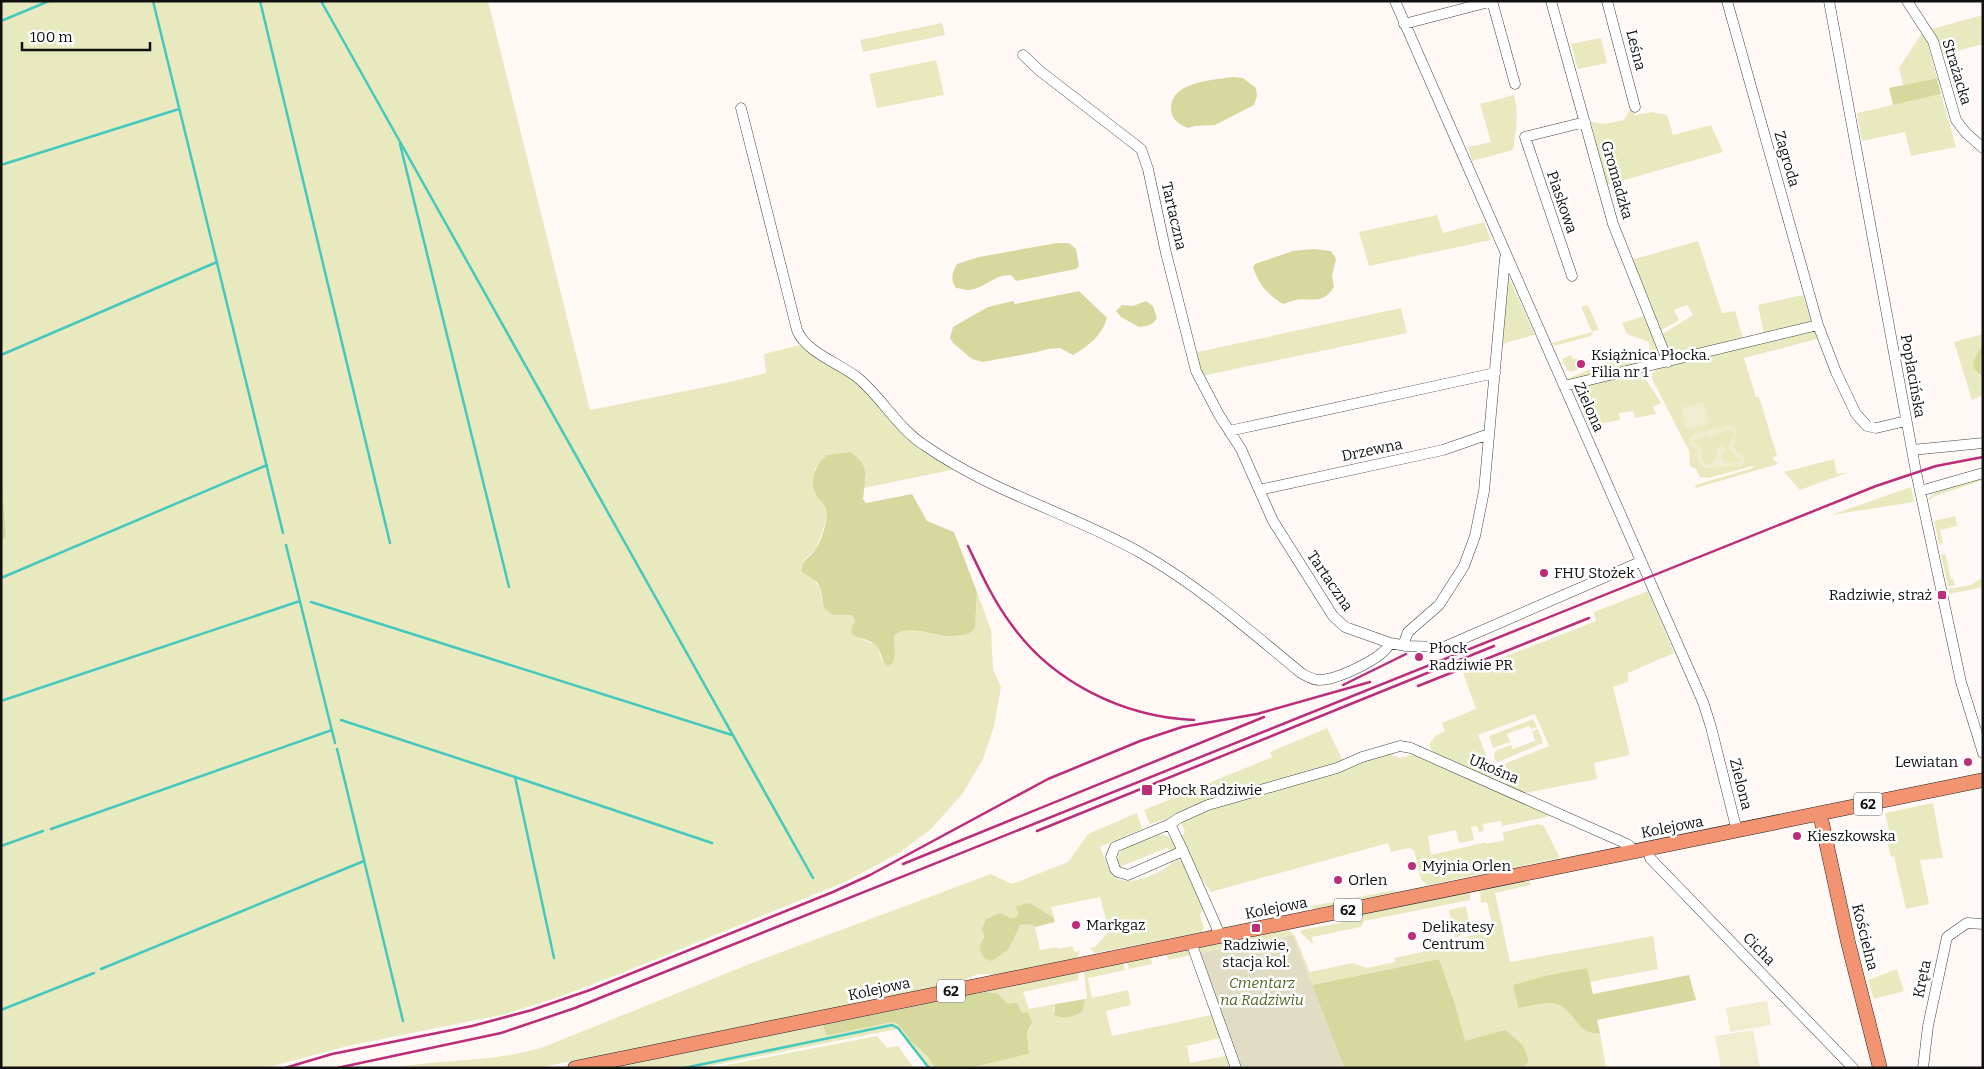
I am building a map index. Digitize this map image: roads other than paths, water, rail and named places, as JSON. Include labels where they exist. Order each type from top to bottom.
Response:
[{"type":"main road","name":"Kolejowa","points":[[575,1068],[1983,780]]},
{"type":"main road","name":"Kościelna","points":[[1820,814],[1848,942],[1880,1068]]},
{"type":"street","name":"Zielona","points":[[1395,1],[1708,714],[1737,831]]},
{"type":"street","points":[[1404,24],[1492,1],[1515,84]]},
{"type":"street","name":"Gromadzka","points":[[1551,1],[1613,224],[1668,362]]},
{"type":"street","name":"Leśna","points":[[1607,1],[1635,107]]},
{"type":"street","name":"Zagroda","points":[[1727,1],[1818,325],[1840,380],[1856,414],[1864,424],[1871,428],[1876,428],[1906,421]]},
{"type":"street","name":"Popłacińska","points":[[1829,1],[1920,491],[1961,682],[1983,753]]},
{"type":"street","name":"Strażacka","points":[[1906,1],[1933,41],[1956,120],[1966,134],[1983,148]]},
{"type":"street","name":"Tartaczna","points":[[1023,55],[1040,71],[1141,149],[1153,189],[1166,253],[1194,364],[1215,407],[1241,449],[1276,526],[1336,620],[1344,627],[1403,646],[1434,648],[1454,644],[1640,562]]},
{"type":"street","points":[[741,108],[800,339],[860,380],[916,440],[987,483],[1110,537],[1173,572],[1208,596],[1301,673],[1310,678],[1325,679],[1356,669],[1384,651],[1390,643]]},
{"type":"street","name":"Piaskowa","points":[[1572,276],[1525,137],[1585,122]]},
{"type":"street","points":[[1403,646],[1408,632],[1439,605],[1458,576],[1469,554],[1482,507],[1505,255]]},
{"type":"street","points":[[1564,386],[1818,325]]},
{"type":"street","points":[[1229,430],[1495,373]]},
{"type":"street","name":"Drzewna","points":[[1259,490],[1443,450],[1489,434]]},
{"type":"street","points":[[1912,450],[1983,443]]},
{"type":"street","points":[[1920,491],[1983,473]]},
{"type":"street","name":"Ukośna","points":[[1183,851],[1132,874],[1123,874],[1115,869],[1111,857],[1115,848],[1208,805],[1337,768],[1362,757],[1400,746],[1411,748],[1627,844],[1634,852]]},
{"type":"street","points":[[1170,824],[1219,936]]},
{"type":"street","name":"Cicha","points":[[1648,849],[1650,858],[1853,1068]]},
{"type":"street","name":"Kręta","points":[[1923,1068],[1928,1026],[1947,937],[1967,923],[1983,924]]},
{"type":"street","points":[[1191,942],[1194,955],[1236,1068]]},
{"type":"waterway","points":[[1,21],[49,1]]},
{"type":"waterway","points":[[153,1],[283,533]]},
{"type":"waterway","points":[[260,1],[390,543]]},
{"type":"waterway","points":[[321,1],[813,878]]},
{"type":"waterway","points":[[1,165],[179,109]]},
{"type":"waterway","points":[[400,144],[509,587]]},
{"type":"waterway","points":[[1,355],[217,262]]},
{"type":"waterway","points":[[1,578],[267,465]]},
{"type":"waterway","points":[[286,545],[335,743]]},
{"type":"waterway","points":[[1,701],[300,601]]},
{"type":"waterway","points":[[311,602],[732,735]]},
{"type":"waterway","points":[[341,720],[515,777],[554,958]]},
{"type":"waterway","points":[[51,829],[332,730]]},
{"type":"waterway","points":[[337,749],[403,1021]]},
{"type":"waterway","points":[[515,777],[712,843]]},
{"type":"waterway","points":[[1,846],[43,831]]},
{"type":"waterway","points":[[101,969],[364,861]]},
{"type":"waterway","points":[[1,1010],[94,973]]},
{"type":"waterway","points":[[684,1068],[892,1025],[898,1028],[929,1068]]},
{"type":"railway","points":[[337,1068],[501,1033],[575,1008],[1876,486],[1936,466],[1983,457]]},
{"type":"railway","points":[[968,546],[988,586],[1011,624],[1028,645],[1047,663],[1091,693],[1116,704],[1141,712],[1194,720]]},
{"type":"railway","points":[[1418,686],[1589,618]]},
{"type":"railway","points":[[1037,831],[1494,646]]},
{"type":"railway","points":[[1343,685],[1406,654]]},
{"type":"railway","points":[[285,1068],[332,1054],[472,1026],[532,1010],[590,990],[833,892],[870,875],[1048,779],[1140,741],[1182,727],[1257,714],[1370,682]]},
{"type":"railway","points":[[903,864],[1264,717]]},
{"type":"place","name":"Książnica Płocka. Filia nr 1","points":[[1581,364]]},
{"type":"place","name":"FHU Stożek","points":[[1544,573]]},
{"type":"place","name":"Radziwie, straż","points":[[1942,595]]},
{"type":"place","name":"Płock Radziwie PR","points":[[1419,657]]},
{"type":"place","name":"Lewiatan","points":[[1968,762]]},
{"type":"place","name":"Płock Radziwie","points":[[1147,790]]},
{"type":"place","name":"Kieszkowska","points":[[1797,836]]},
{"type":"place","name":"Myjnia Orlen","points":[[1412,866]]},
{"type":"place","name":"Orlen","points":[[1338,880]]},
{"type":"place","name":"Markgaz","points":[[1076,925]]},
{"type":"place","name":"Radziwie, stacja kol.","points":[[1256,928]]},
{"type":"place","name":"Delikatesy Centrum","points":[[1412,936]]},
{"type":"park label","name":"Cmentarz na Radziwiu","points":[[1262,992]]}]
